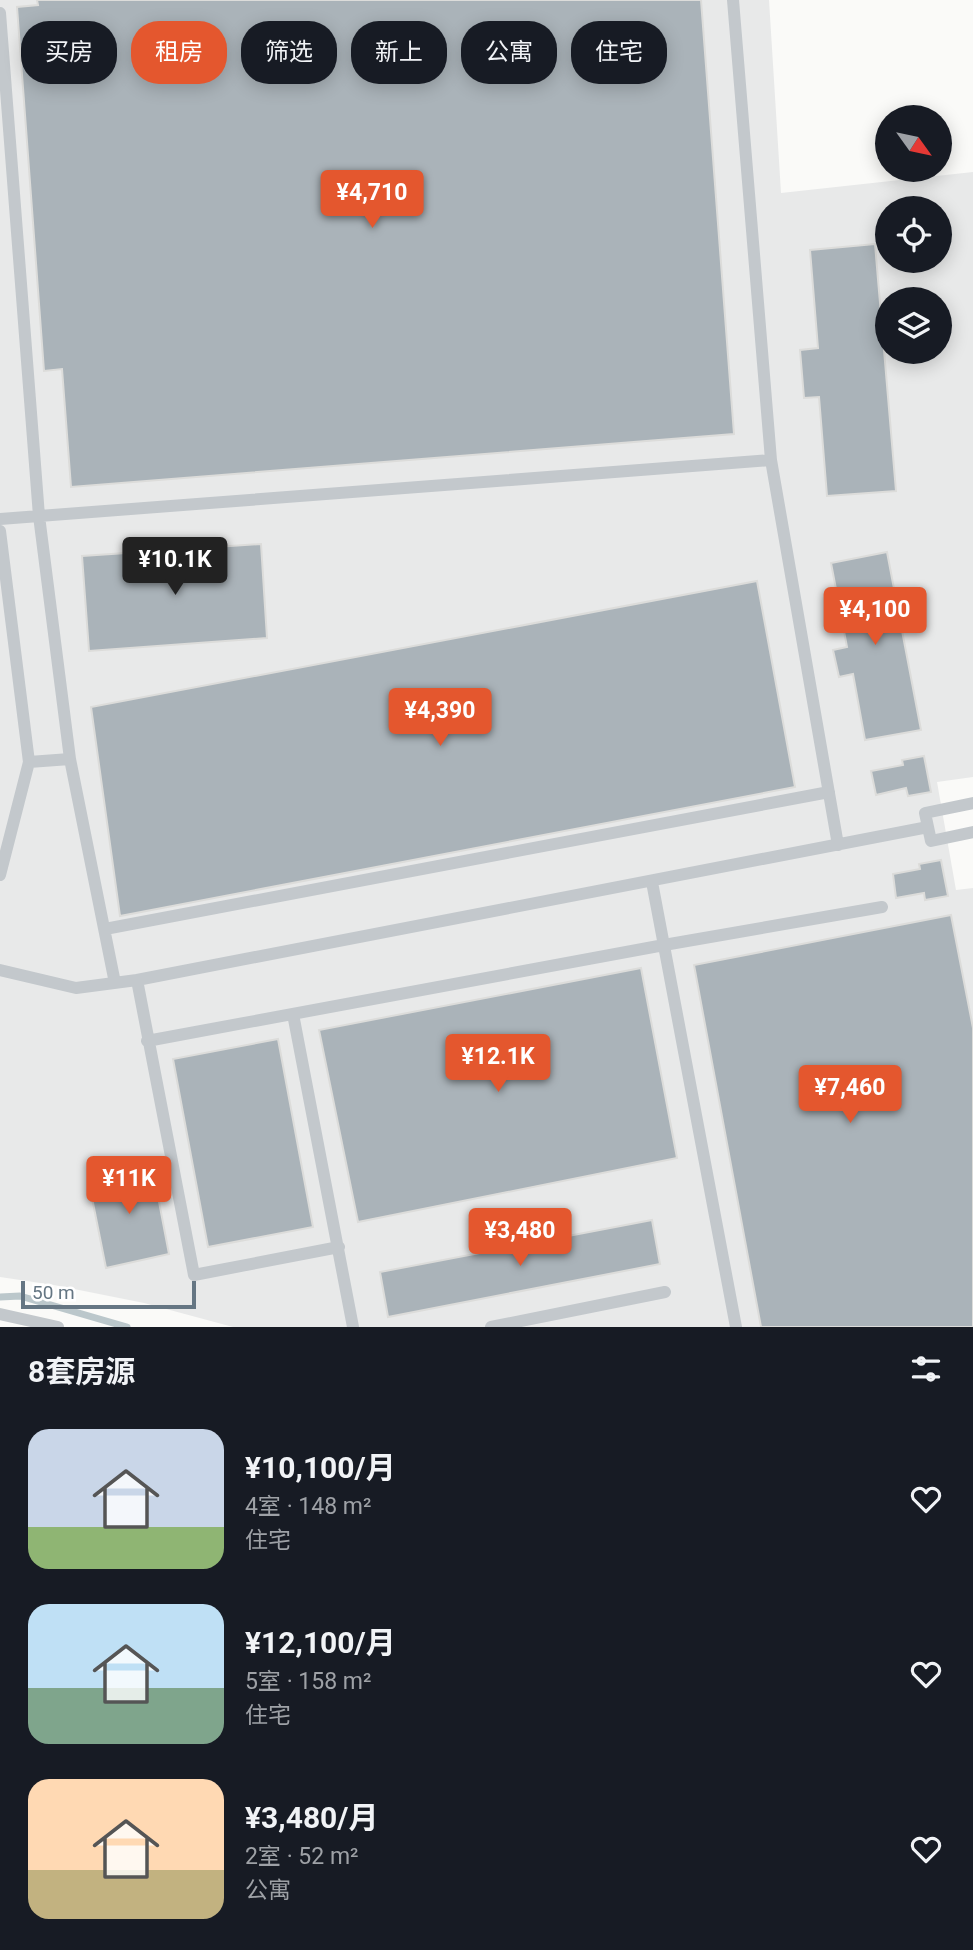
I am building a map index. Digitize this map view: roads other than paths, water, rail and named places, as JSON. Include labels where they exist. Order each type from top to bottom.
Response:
[{"type":"lane","points":[[733,0],[771,460],[838,845]]},
{"type":"lane","points":[[0,13],[39,516],[69,759],[115,983]]},
{"type":"lane","points":[[0,519],[771,460]]},
{"type":"lane","points":[[0,531],[29,762],[0,875]]},
{"type":"lane","points":[[29,762],[69,759]]},
{"type":"lane","points":[[105,929],[829,792]]},
{"type":"lane","points":[[973,803],[925,813],[931,841],[973,832]]},
{"type":"lane","points":[[0,970],[76,988],[137,981],[928,827]]},
{"type":"lane","points":[[652,882],[736,1327]]},
{"type":"lane","points":[[147,1041],[882,907]]},
{"type":"lane","points":[[137,981],[194,1275],[339,1247]]},
{"type":"lane","points":[[293,1014],[353,1327]]},
{"type":"lane","points":[[491,1327],[666,1292]]},
{"type":"lane","points":[[0,1314],[58,1327]]},
{"type":"waterway","points":[[0,1297],[20,1296],[127,1327]]}]
